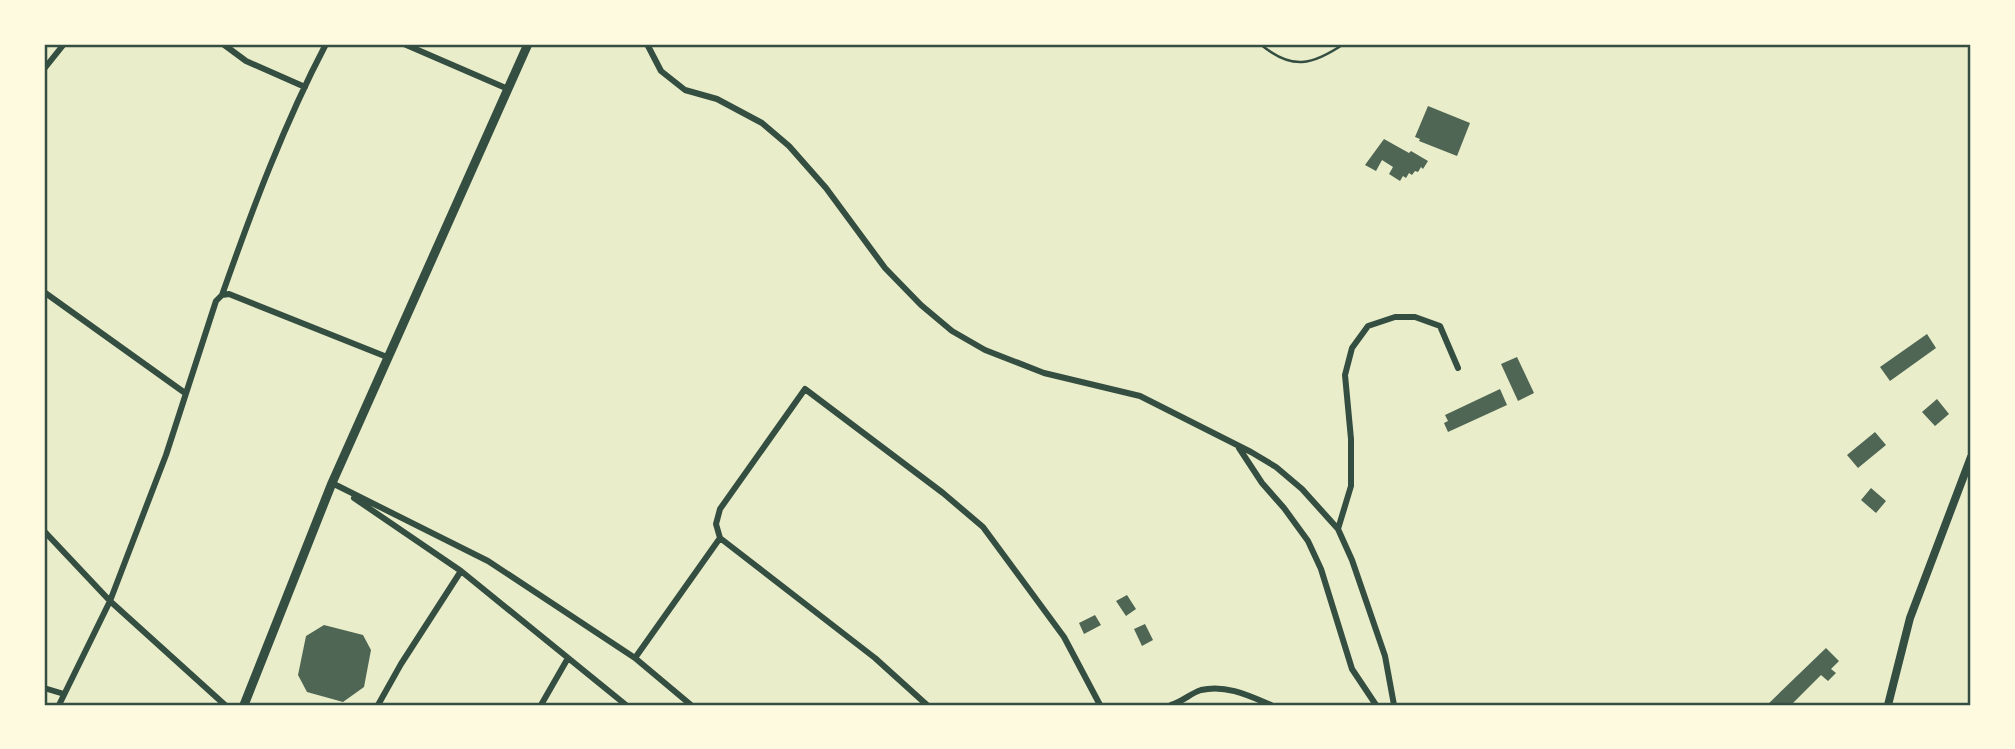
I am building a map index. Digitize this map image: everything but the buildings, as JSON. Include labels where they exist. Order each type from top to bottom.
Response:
[{"type":"main road","points":[[244,705],[332,483],[528,44]]},
{"type":"street","points":[[44,69],[64,44]]},
{"type":"street","points":[[223,44],[246,61],[305,87]]},
{"type":"street","points":[[59,705],[110,601],[166,456],[207,324],[216,301],[222,295],[246,227],[305,87],[326,44]]},
{"type":"street","points":[[404,44],[508,89]]},
{"type":"street","points":[[647,44],[661,71],[685,90],[716,99],[762,123],[789,146],[826,188],[885,268],[921,305],[953,331],[985,350],[1044,373],[1140,396],[1276,467],[1301,489],[1338,529],[1352,560],[1385,656],[1394,705]]},
{"type":"street","points":[[44,292],[185,393]]},
{"type":"street","points":[[222,295],[229,294],[387,357]]},
{"type":"street","points":[[1338,529],[1351,486],[1351,439],[1345,375],[1352,348],[1368,326],[1395,317],[1415,317],[1440,327],[1458,368]]},
{"type":"street","points":[[927,705],[875,658],[720,538],[716,524],[720,509],[805,389],[943,493],[983,527],[1064,637],[1100,705]]},
{"type":"street","points":[[1232,442],[1244,454],[1262,483],[1308,541],[1321,569],[1352,669],[1376,705]]},
{"type":"street","points":[[1888,705],[1910,618],[1971,457]]},
{"type":"street","points":[[332,483],[461,571],[626,705]]},
{"type":"street","points":[[332,483],[488,561],[635,658],[688,704]]},
{"type":"street","points":[[44,531],[110,601],[225,705]]},
{"type":"street","points":[[635,658],[720,538]]},
{"type":"street","points":[[378,705],[461,571]]},
{"type":"street","points":[[541,705],[568,658]]},
{"type":"street","points":[[44,688],[64,694]]},
{"type":"street","points":[[1171,705],[1199,691],[1215,688],[1238,691],[1271,705]]},
{"type":"lane","points":[[1260,44],[1278,57],[1303,63],[1322,59],[1344,44]]}]
